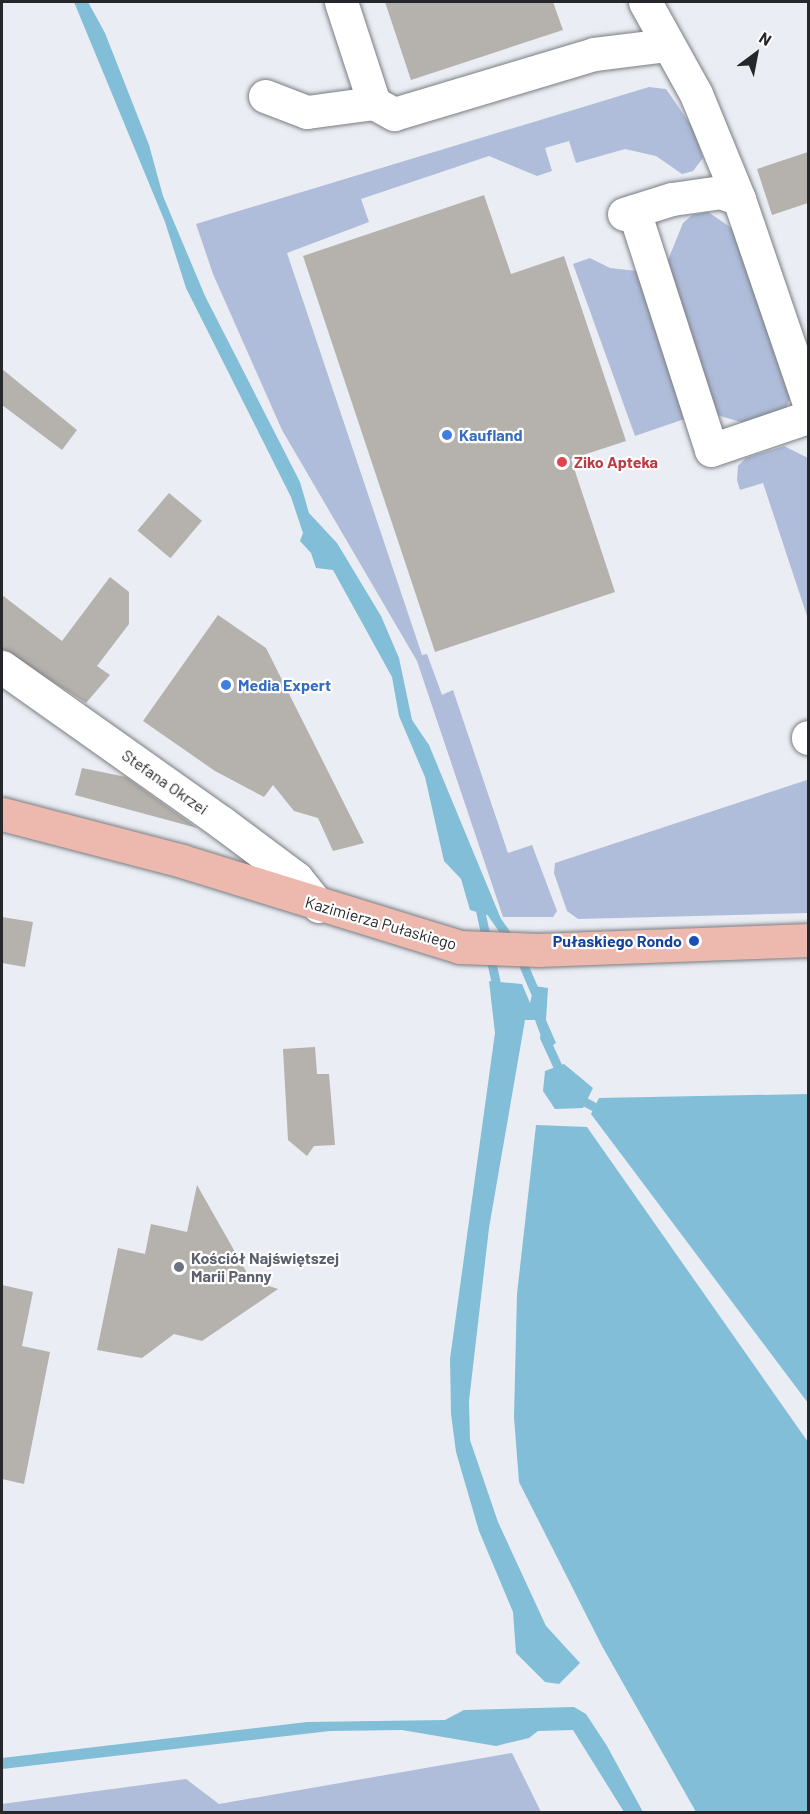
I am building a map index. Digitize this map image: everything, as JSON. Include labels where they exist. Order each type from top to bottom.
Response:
[{"type":"main road","name":"Kazimierza Pułaskiego","points":[[2,814],[182,861],[320,906],[460,947],[539,950],[808,940]]},
{"type":"street","points":[[341,2],[374,104]]},
{"type":"street","points":[[645,2],[696,94],[740,199],[808,401]]},
{"type":"street","points":[[266,96],[307,112],[374,104],[394,114],[594,54],[667,45]]},
{"type":"street","points":[[740,199],[721,192],[629,212],[711,450],[808,417]]},
{"type":"street","name":"Stefana Okrzei","points":[[2,667],[296,878],[320,906]]},
{"type":"shaded area","points":[[74,2],[88,2],[105,33],[149,145],[163,196],[205,296],[300,482],[309,513],[337,543],[381,616],[399,658],[412,720],[429,745],[501,919],[470,910],[461,879],[444,861],[425,777],[399,716],[392,677],[333,570],[316,568],[311,553],[300,541],[303,533],[291,497],[186,288],[165,222]]},
{"type":"shaded area","points":[[649,87],[666,89],[695,131],[703,158],[693,171],[682,174],[656,156],[625,149],[576,163],[569,141],[545,148],[552,171],[537,176],[489,156],[361,199],[369,222],[287,253],[422,655],[427,654],[442,695],[453,690],[508,853],[532,845],[557,911],[553,917],[503,917],[417,661],[282,430],[213,274],[196,224]]},
{"type":"shaded area","points":[[708,212],[733,229],[790,398],[786,408],[744,423],[717,415],[666,265],[683,223],[692,215]]},
{"type":"shaded area","points":[[590,258],[610,268],[637,271],[693,416],[635,436],[573,264]]},
{"type":"shaded area","points":[[784,446],[808,458],[808,619],[763,483],[740,490],[737,480],[738,466],[746,458]]},
{"type":"shaded area","points":[[807,780],[808,913],[578,919],[567,911],[554,873],[555,863]]},
{"type":"shaded area","points":[[489,981],[522,984],[530,1003],[534,986],[548,988],[546,1020],[556,1043],[546,1050],[535,1020],[525,1020],[489,1228],[469,1401],[470,1440],[498,1522],[546,1626],[580,1663],[559,1684],[545,1682],[516,1653],[513,1612],[479,1531],[456,1452],[451,1414],[450,1359],[495,1033]]},
{"type":"shaded area","points":[[564,1064],[593,1088],[583,1108],[555,1109],[543,1091],[545,1071]]},
{"type":"shaded area","points":[[808,1094],[808,1403],[591,1114],[599,1098]]},
{"type":"shaded area","points":[[536,1125],[587,1127],[808,1442],[808,1812],[696,1812],[602,1646],[519,1482],[514,1417],[517,1294]]},
{"type":"shaded area","points":[[574,1707],[586,1714],[607,1746],[643,1812],[624,1812],[573,1730],[538,1731],[529,1738],[496,1746],[402,1730],[330,1731],[2,1769],[2,1758],[307,1722],[445,1720],[464,1710]]},
{"type":"shaded area","points":[[512,1753],[541,1812],[2,1812],[2,1804],[186,1779],[219,1804]]},
{"type":"building","points":[[385,2],[553,2],[563,30],[411,80]]},
{"type":"building","points":[[808,152],[808,203],[772,215],[757,169]]},
{"type":"building","points":[[484,195],[511,274],[564,256],[626,441],[571,459],[615,592],[435,652],[303,256]]},
{"type":"building","points":[[2,369],[77,430],[62,450],[2,405]]},
{"type":"building","points":[[169,493],[202,521],[170,558],[138,531]]},
{"type":"building","points":[[110,577],[129,592],[129,624],[97,666],[110,675],[86,703],[2,649],[2,595],[62,641]]},
{"type":"building","name":"Media Expert","points":[[218,615],[266,648],[364,843],[333,851],[318,818],[294,811],[273,785],[264,797],[215,771],[143,721]]},
{"type":"building","points":[[82,768],[126,777],[197,828],[75,795]]},
{"type":"building","points":[[2,917],[33,922],[25,967],[2,963]]},
{"type":"building","points":[[315,1047],[317,1074],[329,1074],[335,1145],[314,1146],[307,1156],[288,1140],[283,1049]]},
{"type":"building","name":"Kościół Najświętszej Marii Panny","points":[[197,1185],[251,1280],[278,1289],[202,1341],[174,1334],[142,1358],[97,1350],[118,1248],[145,1254],[151,1224],[187,1232]]},
{"type":"building","points":[[2,1285],[33,1292],[22,1346],[50,1352],[24,1484],[2,1479]]},
{"type":"waterway","points":[[478,901],[498,993]]},
{"type":"waterway","points":[[490,911],[511,941]]},
{"type":"waterway","points":[[519,955],[537,997]]},
{"type":"waterway","points":[[544,1037],[562,1076]]},
{"type":"waterway","points":[[576,1097],[595,1107]]},
{"type":"place","name":"Kaufland","points":[[447,435]]},
{"type":"place","name":"Ziko Apteka","points":[[562,462]]},
{"type":"place","name":"Media Expert","points":[[226,685]]},
{"type":"place","name":"Pułaskiego Rondo","points":[[694,941]]},
{"type":"place","name":"Kościół Najświętszej Marii Panny","points":[[179,1267]]}]
